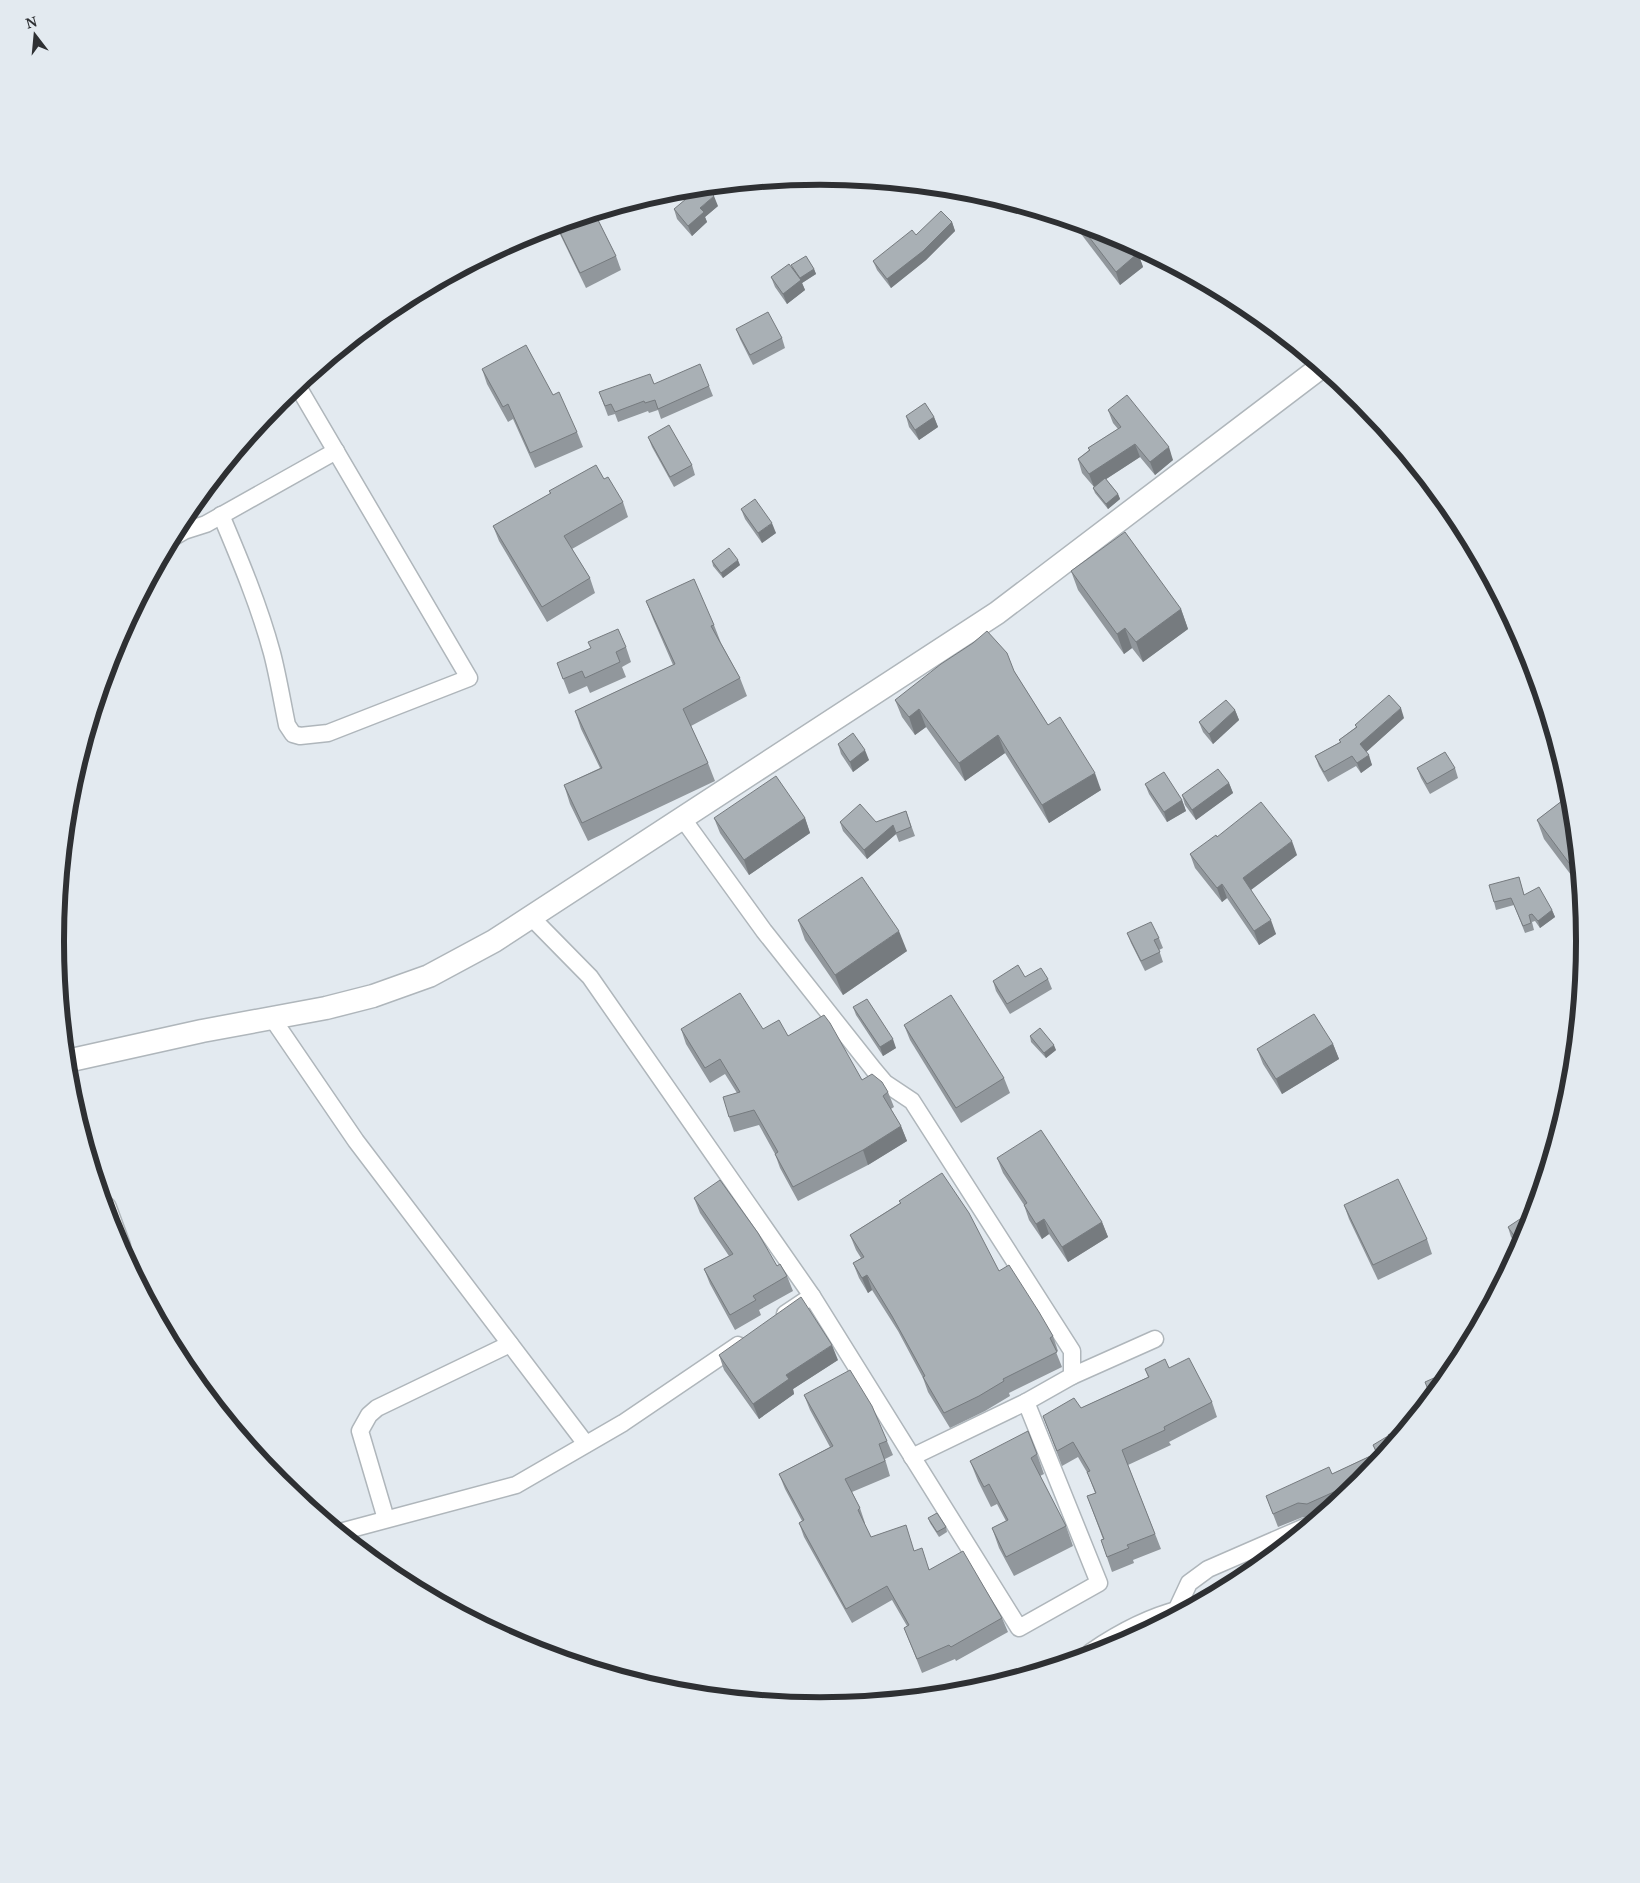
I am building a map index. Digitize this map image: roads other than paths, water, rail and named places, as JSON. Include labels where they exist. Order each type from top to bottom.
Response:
[{"type":"street","points":[[73,1060],[202,1031],[326,1008],[373,996],[429,976],[494,941],[997,613],[1317,371]]},
{"type":"street","points":[[220,515],[261,615],[272,654],[287,725],[293,734],[300,736],[328,733],[469,678],[301,392]]},
{"type":"street","points":[[184,532],[220,515],[336,451]]},
{"type":"street","points":[[683,819],[764,932],[874,1070],[885,1083],[912,1101],[1072,1351],[1072,1376]]},
{"type":"street","points":[[531,917],[590,977],[812,1296],[1019,1628],[1099,1582],[1026,1402]]},
{"type":"street","points":[[272,1018],[356,1141],[586,1444]]},
{"type":"street","points":[[771,1324],[812,1296]]},
{"type":"street","points":[[346,1530],[516,1485],[623,1423],[754,1335]]},
{"type":"street","points":[[912,1457],[1026,1402],[1072,1376],[1154,1338]]},
{"type":"street","points":[[386,1519],[360,1431],[369,1415],[376,1408],[510,1344]]},
{"type":"street","points":[[1181,1606],[1189,1584],[1208,1569],[1289,1534]]}]
